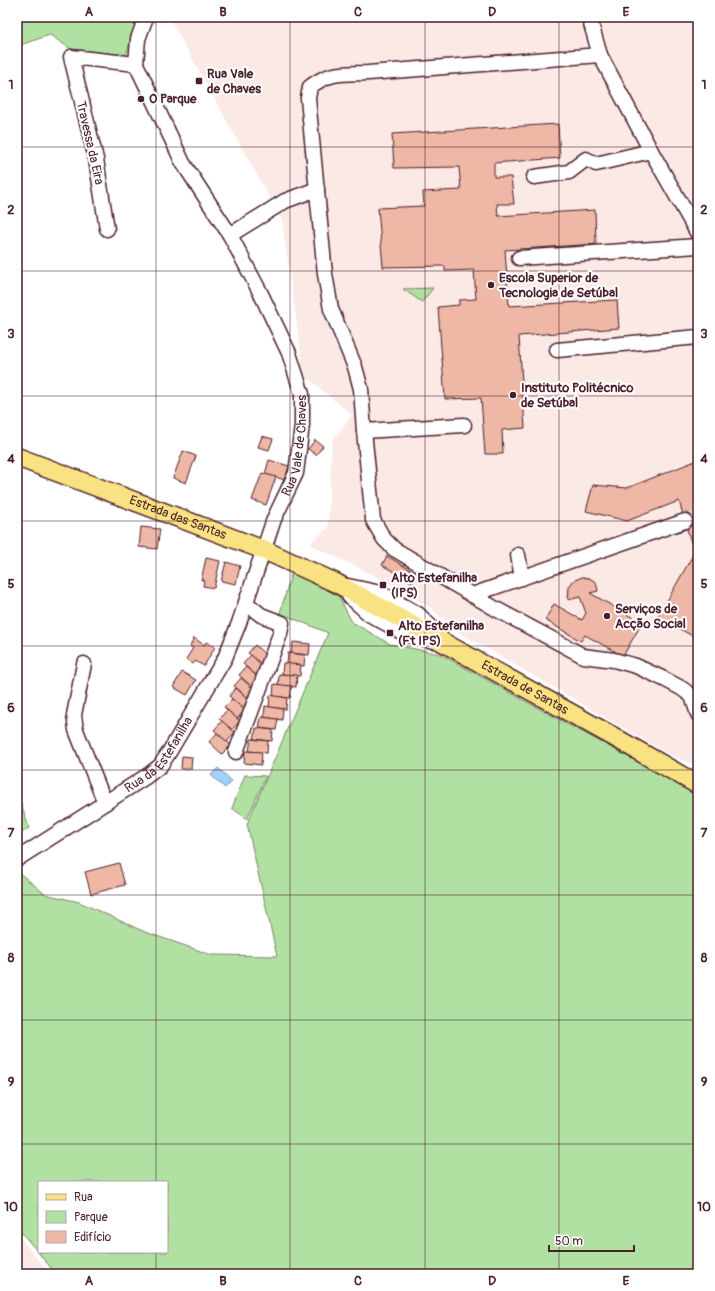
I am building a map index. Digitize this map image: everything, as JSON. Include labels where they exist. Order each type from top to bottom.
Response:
[{"type":"main road","name":"Estrada das Santas","points":[[17,457],[264,550],[336,583]]},
{"type":"main road","name":"Estrada de Santas","points":[[336,583],[652,758],[698,786]]},
{"type":"main road","name":"Estrada de Santas","points":[[652,758],[698,778]]},
{"type":"street","name":"Rua Vale de Chaves","points":[[146,17],[138,39],[136,64],[183,163],[230,235],[261,294],[289,353],[302,394],[302,425],[296,473],[274,519],[264,550]]},
{"type":"street","points":[[589,17],[600,55],[651,151],[698,234]]},
{"type":"street","points":[[600,55],[330,75],[319,80],[310,87],[308,98],[325,274],[331,309],[356,367],[361,388],[373,520],[384,539],[394,549],[472,595],[583,656],[636,666],[681,688],[692,696],[698,714]]},
{"type":"street","name":"Travessa da Eira","points":[[107,229],[96,160],[71,57],[136,64]]},
{"type":"street","points":[[534,177],[569,172],[586,160],[596,164],[651,151]]},
{"type":"street","points":[[230,235],[285,201],[317,189]]},
{"type":"street","points":[[519,258],[698,246]]},
{"type":"street","points":[[557,350],[698,337]]},
{"type":"street","points":[[364,431],[464,425]]},
{"type":"street","points":[[472,595],[685,521]]},
{"type":"street","name":"Rua da Estefanilha","points":[[17,859],[160,766],[224,658],[246,603],[264,550]]},
{"type":"street","points":[[518,555],[522,578]]},
{"type":"street","points":[[236,752],[280,634],[282,623],[261,615],[246,603]]},
{"type":"street","points":[[84,664],[74,716],[76,730],[105,803]]},
{"type":"shaded area","name":"Instituto Politécnico de Setúbal","points":[[169,17],[698,17],[698,766],[668,754],[452,628],[431,608],[372,574],[309,544],[328,528],[332,441],[352,415],[304,375],[282,220]]},
{"type":"shaded area","points":[[17,1234],[50,1274],[17,1274]]},
{"type":"green space","points":[[17,17],[139,17],[126,55],[71,49],[50,35],[17,46]]},
{"type":"green space","points":[[433,288],[422,302],[403,289]]},
{"type":"green space","points":[[292,571],[338,595],[352,622],[390,644],[440,654],[698,794],[698,1274],[56,1274],[39,1253],[168,1253],[168,1181],[38,1181],[38,1252],[17,1227],[17,871],[45,894],[79,902],[145,932],[212,955],[277,956],[247,824],[328,633],[280,613]]},
{"type":"green space","points":[[245,775],[266,776],[247,819],[232,808]]},
{"type":"green space","points":[[17,791],[29,828],[17,836]]},
{"type":"water","points":[[218,768],[232,781],[225,788],[211,775]]},
{"type":"building","name":"Escola Superior de Tecnologia de Setúbal","points":[[558,124],[560,158],[494,163],[494,177],[511,177],[514,204],[497,204],[498,216],[595,210],[596,244],[505,250],[509,306],[617,300],[619,328],[519,336],[525,428],[502,430],[503,454],[485,454],[481,398],[445,399],[438,307],[459,305],[459,300],[476,299],[474,270],[445,271],[445,266],[383,267],[378,208],[424,206],[423,192],[461,190],[459,167],[394,168],[392,134]]},
{"type":"building","points":[[262,436],[273,439],[269,450],[258,447]]},
{"type":"building","points":[[315,440],[323,446],[316,455],[308,449]]},
{"type":"building","points":[[183,451],[196,456],[186,483],[173,478]]},
{"type":"building","points":[[269,460],[289,466],[285,480],[265,474]]},
{"type":"building","points":[[698,460],[698,606],[696,608],[698,609],[698,639],[658,617],[694,553],[679,501],[627,521],[586,511],[593,485],[627,488]]},
{"type":"building","points":[[262,473],[276,477],[266,505],[252,500]]},
{"type":"building","points":[[141,527],[160,529],[157,549],[139,547]]},
{"type":"building","points":[[387,556],[417,574],[412,582],[382,565]]},
{"type":"building","points":[[206,558],[220,561],[214,588],[203,586],[204,580],[201,580]]},
{"type":"building","points":[[226,562],[240,566],[236,584],[221,581]]},
{"type":"building","name":"Serviços de Acção Social","points":[[582,577],[589,578],[596,582],[598,591],[590,593],[642,623],[623,656],[585,635],[581,641],[545,620],[554,604],[582,620],[586,613],[580,597],[568,600],[569,587],[573,581]]},
{"type":"building","points":[[194,638],[204,645],[206,642],[215,647],[204,666],[195,661],[193,664],[186,659],[193,648],[190,646]]},
{"type":"building","points":[[293,642],[310,644],[309,655],[291,653]]},
{"type":"building","points":[[255,645],[268,657],[262,665],[248,653]]},
{"type":"building","points":[[288,653],[305,655],[304,666],[287,664]]},
{"type":"building","points":[[251,655],[264,667],[257,676],[243,664]]},
{"type":"building","points":[[283,663],[301,665],[300,676],[282,674]]},
{"type":"building","points":[[246,667],[259,678],[252,687],[239,675]]},
{"type":"building","points":[[182,672],[196,680],[187,695],[173,687]]},
{"type":"building","points":[[279,674],[297,675],[296,687],[278,685]]},
{"type":"building","points":[[241,678],[254,689],[247,697],[234,686]]},
{"type":"building","points":[[274,684],[292,686],[290,698],[273,696]]},
{"type":"building","points":[[236,688],[249,700],[242,708],[229,696]]},
{"type":"building","points":[[270,695],[287,698],[286,709],[269,707]]},
{"type":"building","points":[[232,699],[245,710],[237,719],[224,707]]},
{"type":"building","points":[[265,706],[283,709],[282,720],[264,717]]},
{"type":"building","points":[[227,710],[240,721],[232,730],[219,719]]},
{"type":"building","points":[[261,717],[278,719],[276,730],[259,728]]},
{"type":"building","points":[[222,721],[235,732],[227,742],[214,730]]},
{"type":"building","points":[[256,728],[273,730],[272,741],[254,739]]},
{"type":"building","points":[[217,733],[231,745],[222,754],[209,742]]},
{"type":"building","points":[[251,739],[268,741],[267,753],[249,751]]},
{"type":"building","points":[[245,751],[262,752],[261,765],[244,763]]},
{"type":"building","points":[[182,756],[192,757],[191,769],[181,769]]},
{"type":"building","points":[[119,863],[125,885],[91,894],[85,872]]},
{"type":"tunnel","points":[[685,521],[698,517]]},
{"type":"place","name":"Rua Vale de Chaves","points":[[199,81]]},
{"type":"place","name":"O Parque","points":[[141,99]]},
{"type":"place","name":"Escola Superior de Tecnologia de Setúbal","points":[[491,285]]},
{"type":"place","name":"Instituto Politécnico de Setúbal","points":[[513,395]]},
{"type":"place","name":"Alto Estefanilha (IPS)","points":[[383,585]]},
{"type":"place","name":"Serviços de Acção Social","points":[[607,616]]},
{"type":"place","name":"Alto Estefanilha (Ft IPS)","points":[[390,633]]}]
